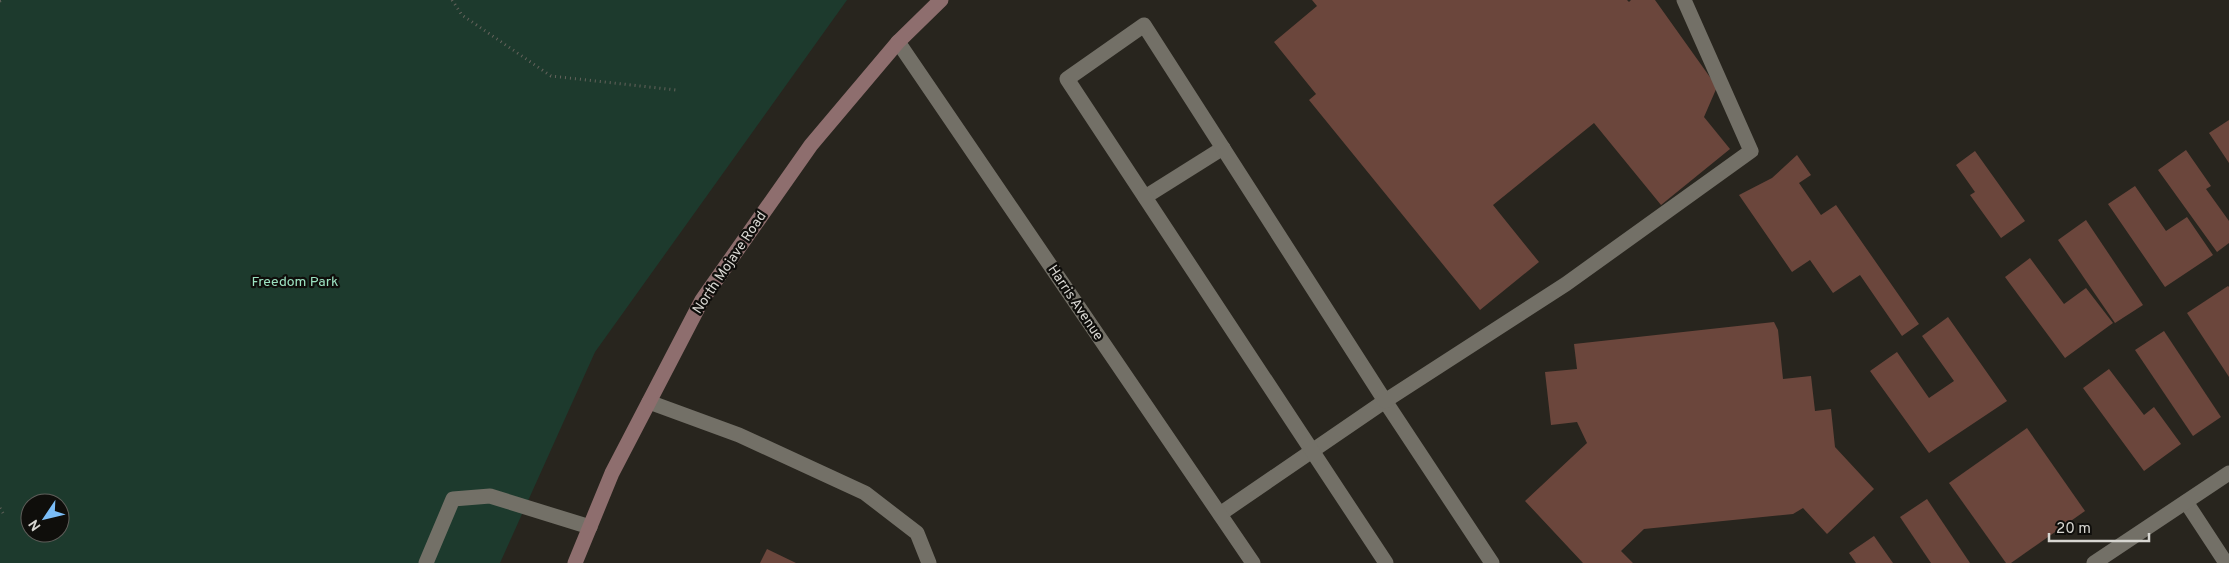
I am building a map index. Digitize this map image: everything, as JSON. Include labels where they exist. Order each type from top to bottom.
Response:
[{"type":"street","name":"North Mojave Road","points":[[575,563],[612,473],[702,300],[811,145],[898,42],[941,0]]},
{"type":"street","points":[[1220,514],[1385,401],[1566,284],[1751,151],[1684,0]]},
{"type":"street","points":[[1386,563],[1067,79],[1144,25],[1385,401],[1492,563]]},
{"type":"street","name":"Harris Avenue","points":[[898,42],[1253,563]]},
{"type":"street","points":[[1145,197],[1223,148]]},
{"type":"street","points":[[649,402],[739,436],[865,493],[917,533],[929,563]]},
{"type":"street","points":[[2094,563],[2229,473]]},
{"type":"street","points":[[426,563],[453,499],[490,496],[590,527]]},
{"type":"street","points":[[2186,502],[2226,563]]},
{"type":"path","points":[[452,0],[462,15],[550,76],[676,90]]},
{"type":"path","points":[[0,508],[4,513]]},
{"type":"green space","name":"Freedom Park","points":[[0,0],[847,0],[595,352],[500,563],[0,563]]},
{"type":"building","points":[[1312,0],[1627,0],[1629,2],[1631,0],[1655,0],[1717,87],[1704,117],[1730,149],[1661,205],[1594,123],[1493,205],[1539,262],[1480,310],[1309,100],[1316,94],[1274,42],[1317,6]]},
{"type":"building","points":[[2229,120],[2229,163],[2209,133]]},
{"type":"building","points":[[2186,150],[2211,186],[2206,189],[2229,221],[2229,243],[2217,252],[2158,170]]},
{"type":"building","points":[[1975,151],[2025,221],[2001,238],[1970,195],[1975,192],[1956,165]]},
{"type":"building","points":[[1797,155],[1811,175],[1799,183],[1821,215],[1836,205],[1919,324],[1902,336],[1860,275],[1833,293],[1810,260],[1792,272],[1739,195],[1772,178]]},
{"type":"building","points":[[2135,186],[2166,231],[2187,217],[2213,255],[2165,287],[2108,204]]},
{"type":"building","points":[[2086,220],[2143,305],[2115,323],[2058,240]]},
{"type":"building","points":[[2030,258],[2064,304],[2086,288],[2113,323],[2065,358],[2005,277]]},
{"type":"building","points":[[2229,287],[2229,377],[2187,313]]},
{"type":"building","points":[[1948,317],[2007,401],[1929,453],[1870,371],[1897,352],[1929,398],[1954,381],[1922,336]]},
{"type":"building","points":[[1774,322],[1778,330],[1783,379],[1811,376],[1815,411],[1831,409],[1835,447],[1874,489],[1827,534],[1803,508],[1793,514],[1644,529],[1621,551],[1633,563],[1583,563],[1525,501],[1587,443],[1577,422],[1551,425],[1545,372],[1577,369],[1574,344]]},
{"type":"building","points":[[2164,331],[2221,417],[2193,436],[2135,350]]},
{"type":"building","points":[[2109,369],[2144,415],[2154,407],[2181,444],[2144,471],[2083,388]]},
{"type":"building","points":[[2027,428],[2085,511],[2011,563],[2006,563],[1949,483]]},
{"type":"building","points":[[1927,499],[1970,563],[1931,563],[1900,517]]},
{"type":"building","points":[[1874,536],[1893,563],[1856,563],[1849,553]]},
{"type":"building","points":[[767,549],[796,563],[760,563]]}]
